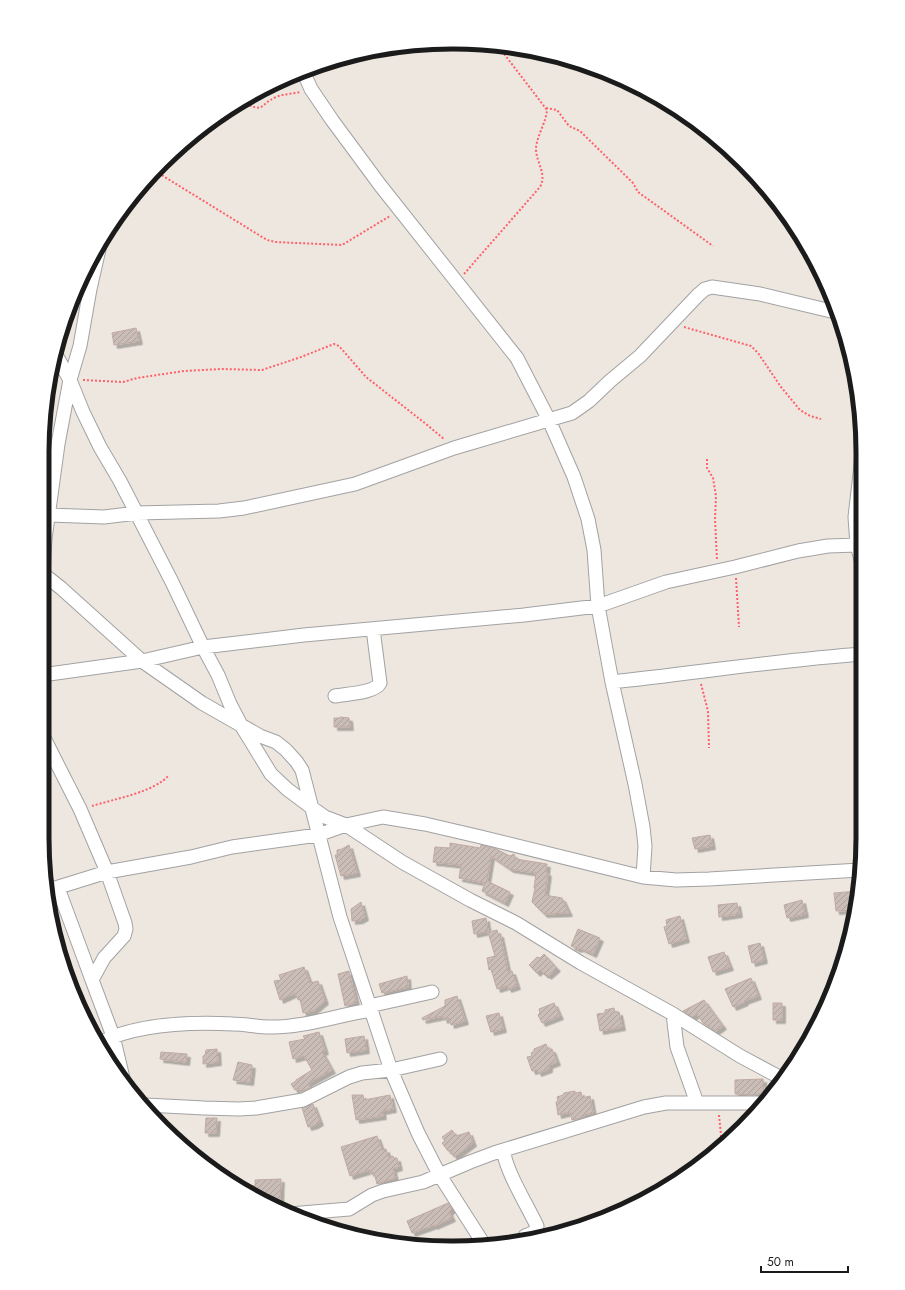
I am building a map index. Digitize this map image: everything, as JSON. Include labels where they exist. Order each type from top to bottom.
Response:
[{"type":"street","points":[[306,77],[311,89],[336,126],[399,210],[517,358],[549,420],[574,477],[588,519],[594,550],[598,606],[612,682],[643,827],[645,846],[643,877]]},
{"type":"street","points":[[84,289],[80,346],[70,380],[58,444],[49,515],[104,516],[137,513],[219,511],[244,508],[355,484],[454,448],[572,413],[585,404],[640,356],[698,295],[705,289],[712,287],[760,294],[830,311]]},
{"type":"street","points":[[60,362],[70,380],[83,412],[100,447],[120,480],[218,675],[230,704],[271,774],[287,789],[325,817],[346,825],[402,862],[470,900],[516,923],[581,963],[673,1014],[740,1056],[778,1076]]},
{"type":"street","points":[[856,507],[856,531]]},
{"type":"street","points":[[49,674],[142,661],[203,646],[304,635],[524,615],[598,606],[666,582],[798,551],[828,546],[856,545]]},
{"type":"street","points":[[49,579],[61,588],[142,661],[202,703],[260,736],[276,742],[286,750],[302,770],[340,917],[391,1070],[418,1133],[439,1174],[481,1240]]},
{"type":"street","points":[[335,696],[372,690],[378,687],[380,683],[373,629]]},
{"type":"street","points":[[612,682],[700,673],[799,659],[856,655]]},
{"type":"street","points":[[49,748],[80,810],[107,872],[125,923],[126,929],[124,936],[104,958],[92,980]]},
{"type":"street","points":[[119,1065],[113,1036],[92,980],[54,889],[107,872],[192,857],[232,847],[318,835],[346,825],[384,817],[425,824],[482,837],[643,877],[676,880],[709,879],[855,870]]},
{"type":"street","points":[[104,1041],[113,1036],[151,1027],[206,1023],[269,1027],[285,1026],[370,1008],[432,992]]},
{"type":"street","points":[[673,1014],[676,1046],[697,1103]]},
{"type":"street","points":[[150,1105],[239,1109],[256,1108],[303,1100],[349,1077],[362,1073],[391,1070],[440,1059]]},
{"type":"street","points":[[304,1212],[349,1209],[372,1195],[383,1191],[423,1182],[439,1174],[503,1151],[644,1107],[666,1103],[757,1103]]},
{"type":"street","points":[[503,1151],[506,1163],[537,1226],[534,1232]]},
{"type":"path","points":[[457,283],[543,182],[544,176],[536,150],[547,112],[546,108],[502,52]]},
{"type":"path","points":[[248,105],[261,108],[276,97],[311,89]]},
{"type":"path","points":[[546,108],[557,110],[569,126],[580,131],[633,183],[638,192],[713,246]]},
{"type":"path","points":[[160,174],[267,240],[275,242],[342,245],[399,210]]},
{"type":"path","points":[[672,323],[751,346],[758,353],[781,387],[800,410],[810,416],[821,419]]},
{"type":"path","points":[[70,380],[123,382],[137,378],[184,371],[221,369],[262,370],[334,344],[340,346],[366,377],[454,448]]},
{"type":"path","points":[[707,459],[707,468],[713,478],[716,496],[715,519],[717,571]]},
{"type":"path","points":[[735,567],[739,627]]},
{"type":"path","points":[[700,673],[708,711],[710,748]]},
{"type":"path","points":[[80,810],[158,785],[169,775]]},
{"type":"path","points":[[719,1104],[721,1139]]},
{"type":"building","points":[[136,328],[139,341],[114,345],[112,333]]},
{"type":"building","points":[[334,718],[349,718],[350,727],[334,727]]},
{"type":"building","points":[[710,835],[712,846],[695,849],[692,838]]},
{"type":"building","points":[[450,843],[480,848],[481,845],[494,848],[510,856],[514,854],[516,859],[547,864],[546,872],[548,873],[545,895],[562,898],[569,913],[544,914],[532,902],[536,873],[510,869],[491,856],[487,881],[510,892],[505,903],[482,891],[485,883],[459,878],[461,865],[433,862],[435,847],[450,848]]},
{"type":"building","points":[[349,845],[357,873],[341,876],[335,855],[337,855],[337,850]]},
{"type":"building","points":[[853,891],[849,910],[836,911],[834,893]]},
{"type":"building","points":[[802,900],[805,914],[787,918],[784,905]]},
{"type":"building","points":[[361,902],[365,917],[360,920],[352,921],[351,909]]},
{"type":"building","points":[[737,903],[739,914],[719,917],[718,905]]},
{"type":"building","points":[[680,916],[686,939],[669,944],[664,927],[667,926],[666,920]]},
{"type":"building","points":[[486,918],[488,931],[474,934],[472,921]]},
{"type":"building","points":[[578,929],[600,938],[593,954],[571,946]]},
{"type":"building","points":[[497,930],[498,934],[500,934],[508,972],[512,971],[517,986],[508,989],[507,986],[497,989],[491,969],[489,970],[487,958],[495,956],[488,932]]},
{"type":"building","points":[[760,943],[764,960],[752,963],[748,946]]},
{"type":"building","points":[[724,952],[730,967],[713,972],[708,957]]},
{"type":"building","points":[[544,954],[557,968],[548,976],[540,970],[537,973],[529,965],[537,957],[540,958]]},
{"type":"building","points":[[304,967],[310,983],[318,981],[325,1001],[313,1011],[303,1013],[300,999],[298,1000],[295,993],[280,1000],[274,981],[281,980],[279,975]]},
{"type":"building","points":[[349,971],[356,1002],[345,1006],[338,974]]},
{"type":"building","points":[[407,976],[408,987],[382,993],[379,984]]},
{"type":"building","points":[[751,978],[758,996],[733,1007],[725,989]]},
{"type":"building","points":[[457,996],[465,1021],[451,1025],[449,1018],[444,1020],[443,1016],[423,1020],[422,1018],[445,1006],[445,1000]]},
{"type":"building","points":[[704,1000],[723,1026],[716,1031],[703,1023],[697,1014],[692,1017],[683,1011]]},
{"type":"building","points":[[554,1003],[560,1016],[542,1023],[538,1015],[540,1013],[539,1009]]},
{"type":"building","points":[[773,1003],[782,1003],[782,1020],[773,1020]]},
{"type":"building","points":[[614,1008],[615,1012],[619,1012],[622,1027],[600,1031],[597,1014],[605,1013],[605,1010]]},
{"type":"building","points":[[499,1013],[503,1029],[491,1032],[486,1016]]},
{"type":"building","points":[[319,1032],[325,1051],[322,1052],[332,1070],[308,1083],[310,1088],[300,1092],[299,1088],[295,1090],[291,1084],[312,1070],[304,1056],[293,1059],[289,1042],[305,1039],[303,1036]]},
{"type":"building","points":[[364,1036],[366,1050],[347,1053],[345,1039]]},
{"type":"building","points":[[546,1044],[548,1049],[552,1049],[557,1062],[549,1065],[549,1069],[538,1073],[537,1070],[532,1071],[527,1057],[532,1056],[531,1053],[534,1049]]},
{"type":"building","points":[[217,1049],[218,1062],[203,1064],[203,1056],[205,1055],[206,1050]]},
{"type":"building","points":[[161,1052],[187,1054],[186,1062],[160,1059]]},
{"type":"building","points":[[238,1062],[252,1065],[250,1082],[233,1080]]},
{"type":"building","points":[[763,1079],[764,1092],[754,1095],[735,1094],[735,1080]]},
{"type":"building","points":[[575,1091],[575,1093],[581,1092],[582,1098],[590,1096],[593,1113],[583,1115],[584,1117],[572,1120],[570,1112],[558,1115],[556,1102],[558,1101],[557,1097],[563,1095],[564,1093]]},
{"type":"building","points":[[352,1095],[363,1095],[364,1100],[390,1095],[393,1109],[382,1111],[383,1116],[356,1120]]},
{"type":"building","points":[[313,1104],[320,1122],[308,1127],[302,1108]]},
{"type":"building","points":[[206,1118],[217,1118],[216,1133],[205,1133]]},
{"type":"building","points":[[452,1130],[456,1136],[469,1132],[473,1143],[454,1157],[450,1150],[448,1151],[442,1143],[445,1141],[442,1137]]},
{"type":"building","points":[[377,1136],[382,1150],[386,1149],[388,1157],[393,1156],[394,1158],[397,1158],[399,1167],[393,1169],[395,1178],[377,1184],[374,1172],[370,1173],[370,1170],[350,1176],[341,1147]]},
{"type":"building","points":[[281,1179],[280,1200],[276,1200],[249,1186],[255,1186],[255,1180]]},
{"type":"building","points":[[448,1203],[452,1209],[449,1212],[452,1218],[412,1233],[407,1221]]}]
